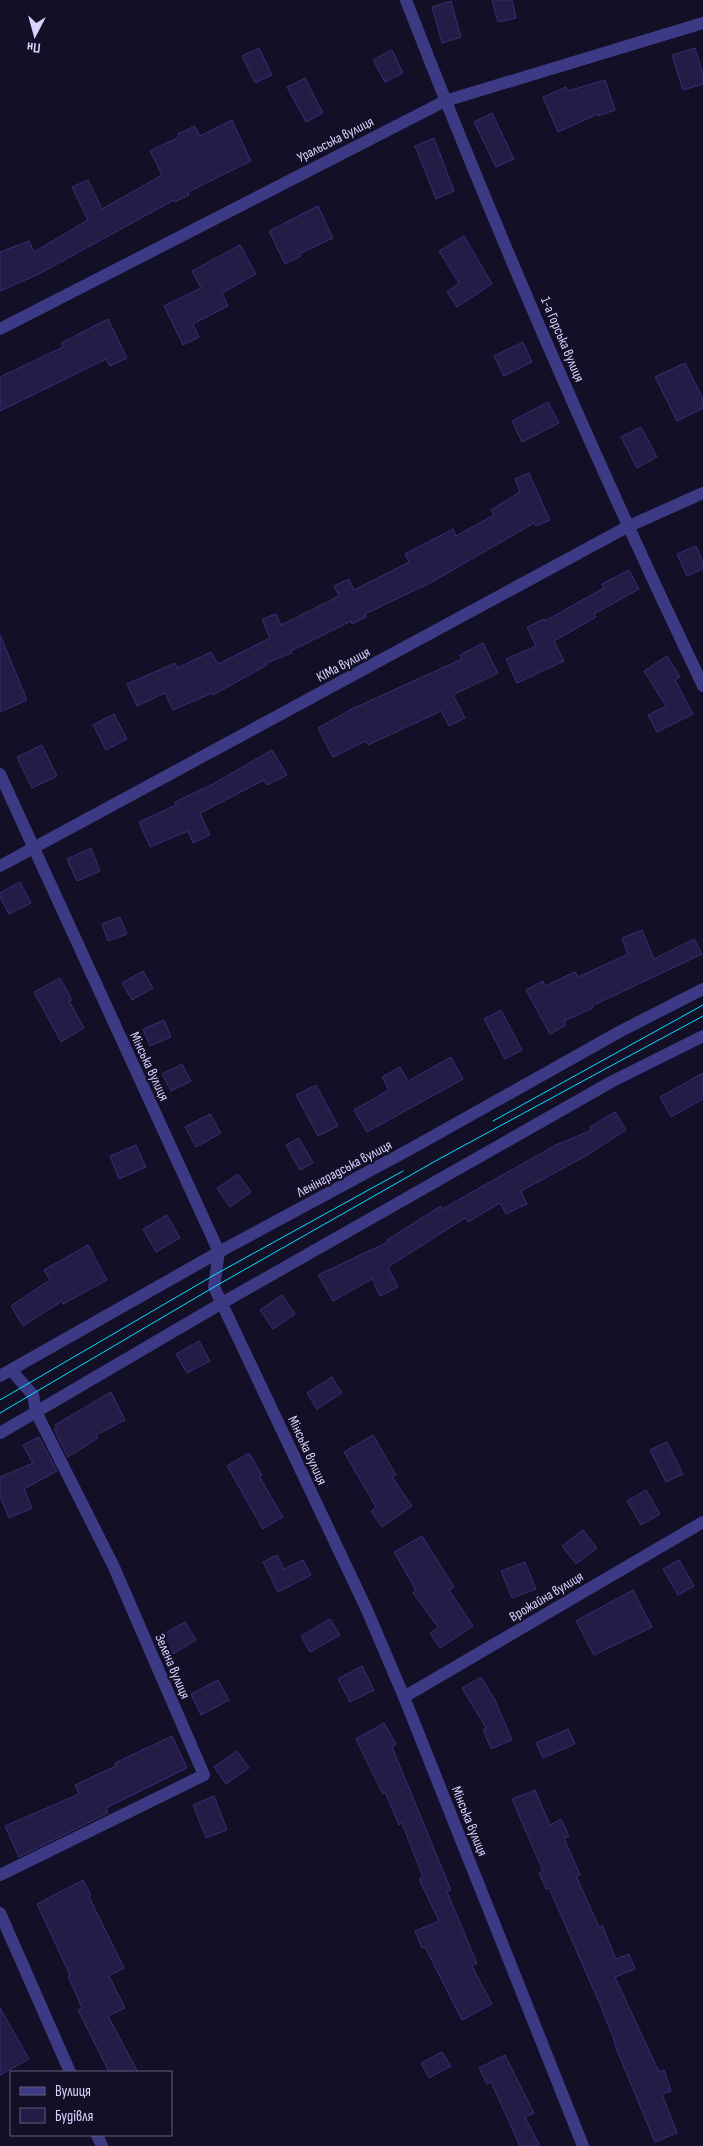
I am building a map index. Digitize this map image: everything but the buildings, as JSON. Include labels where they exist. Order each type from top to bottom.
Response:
[{"type":"street","name":"1-а Горська вулиця","points":[[406,0],[445,100],[627,527],[703,686]]},
{"type":"street","name":"Уральська вулиця","points":[[0,329],[445,100],[703,23]]},
{"type":"street","name":"КІМа вулиця","points":[[0,866],[627,527],[703,493]]},
{"type":"street","name":"Мінська вулиця","points":[[0,774],[219,1252],[214,1286],[367,1610],[404,1697],[583,2146]]},
{"type":"street","name":"Ленінградська вулиця","points":[[5,1373],[219,1252],[414,1147],[619,1032],[703,989]]},
{"type":"street","points":[[0,1433],[222,1303],[611,1082],[703,1036]]},
{"type":"street","name":"Зелена вулиця","points":[[0,1875],[204,1775],[113,1565],[36,1412],[34,1396],[5,1373]]},
{"type":"street","name":"Врожайна вулиця","points":[[404,1697],[703,1522]]},
{"type":"street","points":[[0,1913],[70,2071]]},
{"type":"tram line","points":[[493,1121],[703,1005]]},
{"type":"tram line","points":[[0,1413],[214,1287],[439,1159],[703,1016]]},
{"type":"tram line","points":[[0,1400],[216,1274],[403,1171]]}]
